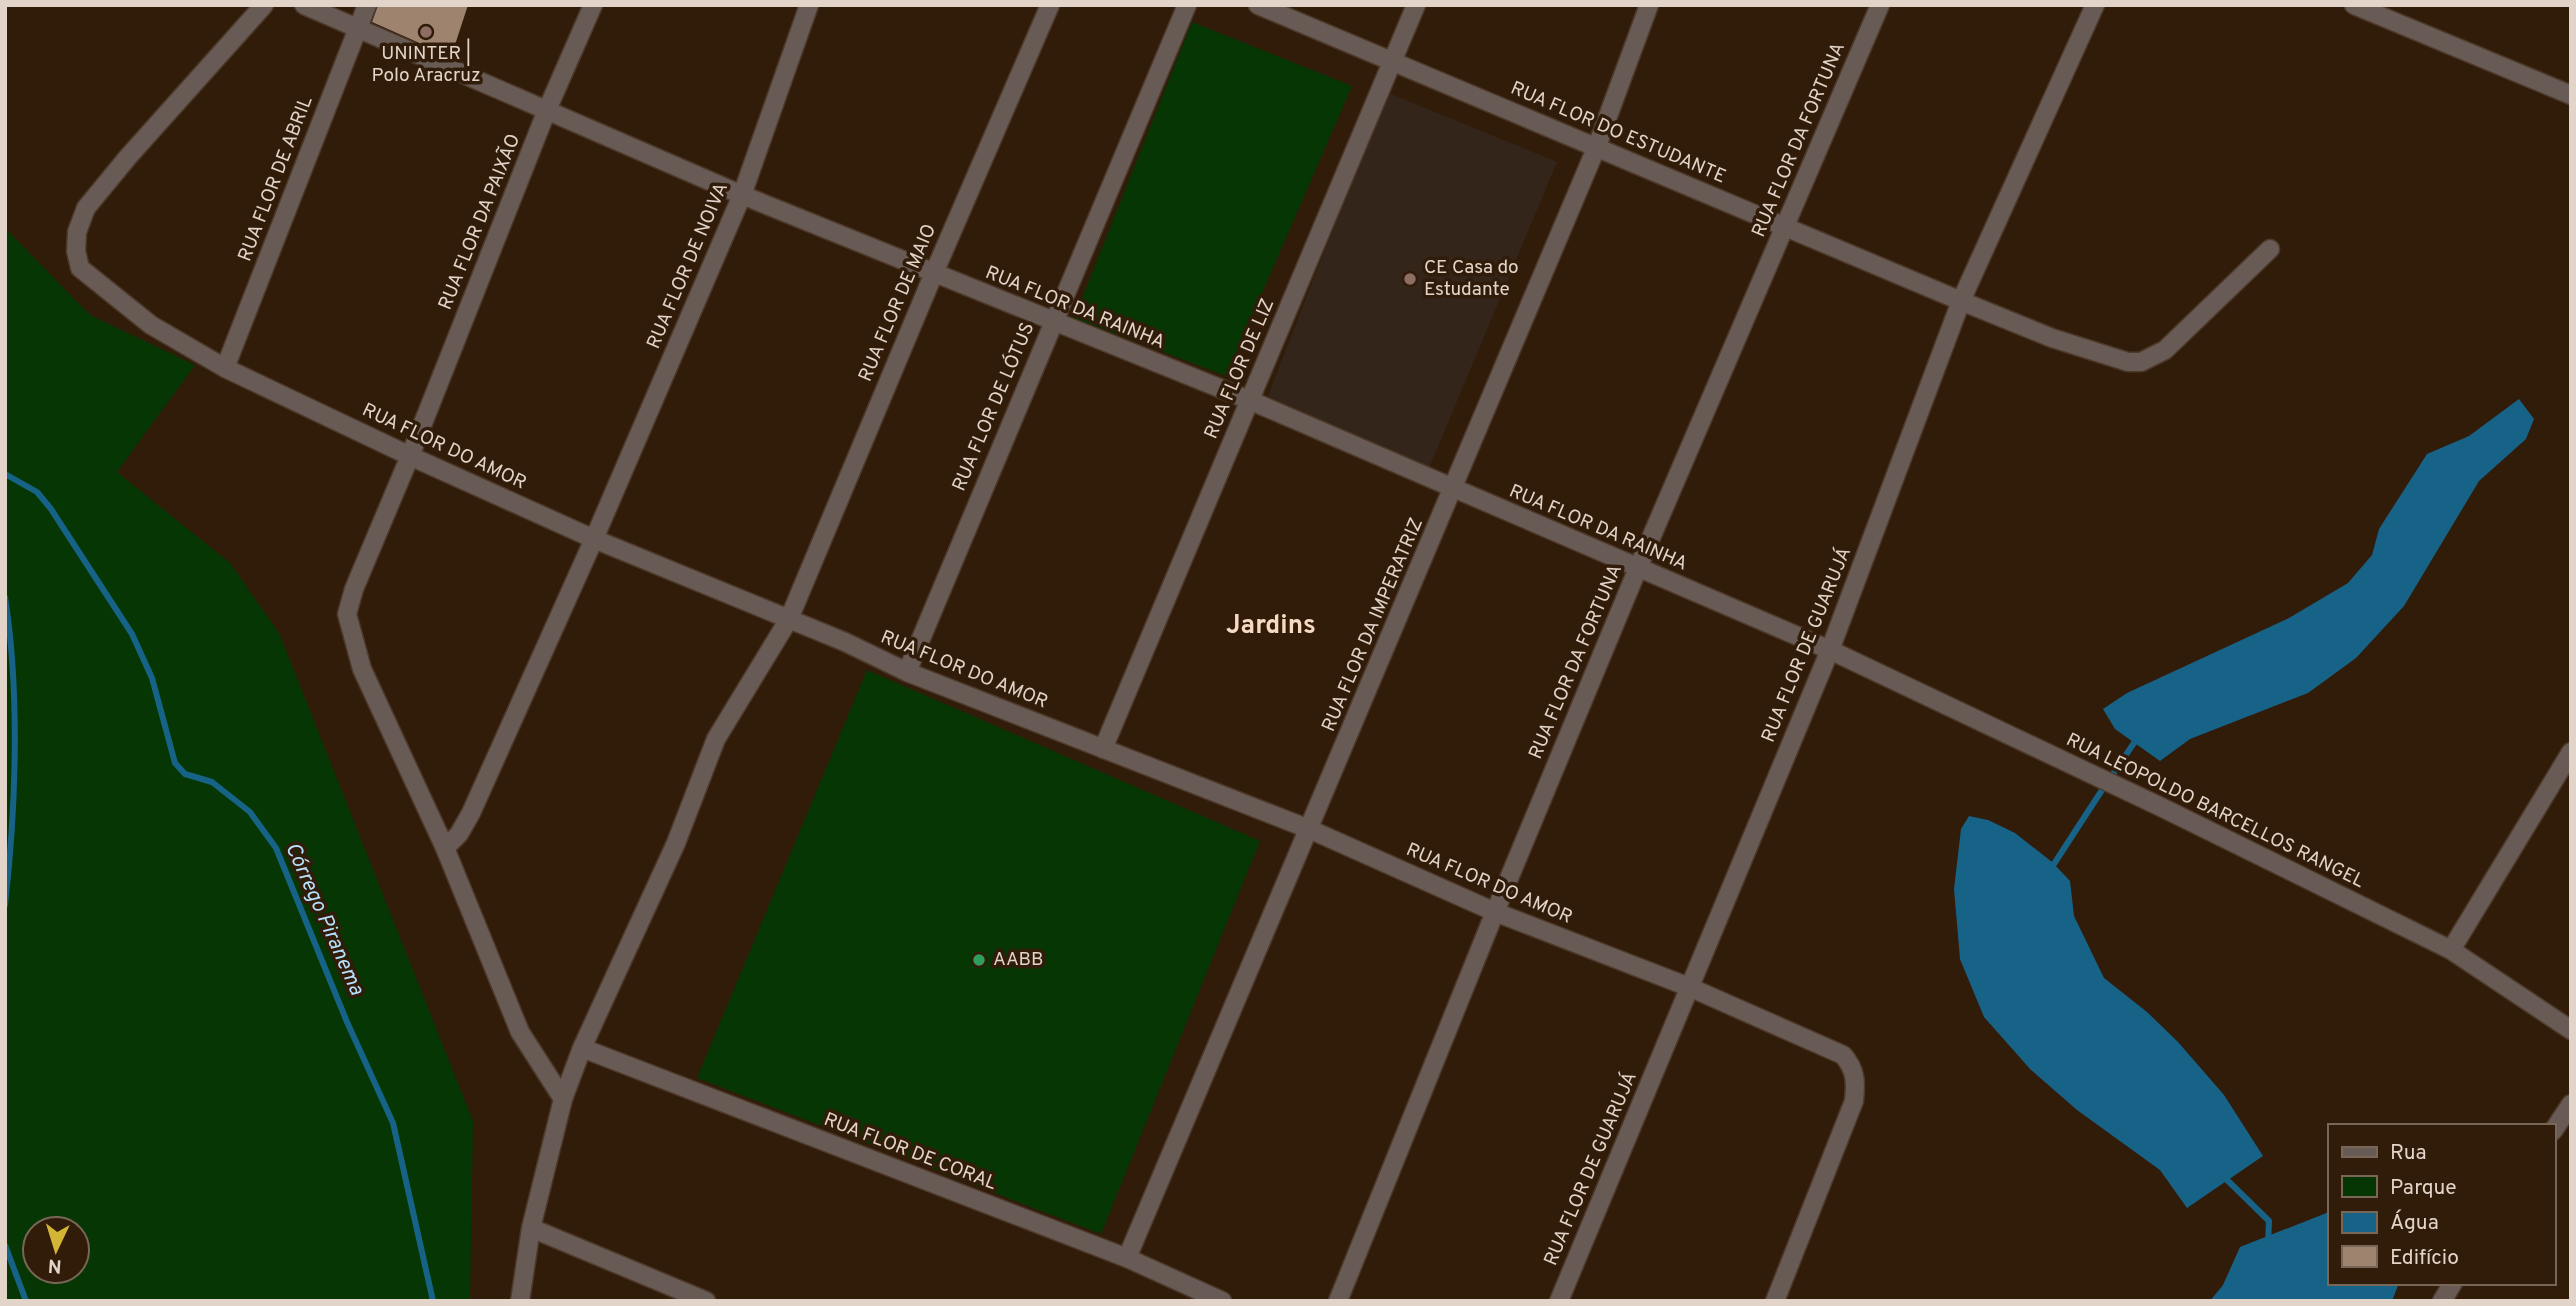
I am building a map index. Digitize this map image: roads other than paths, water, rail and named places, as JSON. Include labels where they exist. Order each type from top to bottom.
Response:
[{"type":"street","name":"RUA FLOR DO AMOR","points":[[264,5],[128,156],[86,208],[77,232],[76,251],[80,268],[152,325],[225,368],[410,456],[907,672],[1309,829],[1495,912],[1689,987],[1843,1055],[1854,1068],[1854,1101],[1775,1301]]},
{"type":"street","name":"RUA FLOR DA RAINHA","points":[[304,5],[742,195],[1249,400],[1830,650]]},
{"type":"street","name":"RUA FLOR DE ABRIL","points":[[225,368],[368,5]]},
{"type":"street","name":"RUA FLOR DA PAIXÃO","points":[[563,1099],[520,1032],[445,848],[362,669],[347,614],[354,589],[410,456],[547,110],[593,5]]},
{"type":"street","name":"RUA FLOR DE NOIVA","points":[[445,848],[460,834],[471,813],[594,538],[742,195],[809,5]]},
{"type":"street","name":"RUA FLOR DE MAIO","points":[[520,1301],[531,1228],[563,1099],[582,1048],[676,843],[716,739],[789,619],[1049,5]]},
{"type":"street","name":"RUA FLOR DE LÓTUS","points":[[907,672],[1187,5]]},
{"type":"street","name":"RUA FLOR DO ESTUDANTE","points":[[1258,5],[1961,301],[2106,357],[2141,362],[2165,350],[2270,248]]},
{"type":"street","name":"RUA FLOR DE LIZ","points":[[1103,749],[1416,5]]},
{"type":"street","name":"RUA FLOR DA IMPERATRIZ","points":[[1127,1258],[1597,146],[1649,5]]},
{"type":"street","name":"RUA FLOR DA FORTUNA","points":[[1338,1301],[1638,568],[1880,5]]},
{"type":"street","name":"RUA FLOR DE GUARUJÁ","points":[[1559,1301],[1830,650],[1961,301],[2095,5]]},
{"type":"street","points":[[2354,5],[2571,95]]},
{"type":"street","name":"RUA LEOPOLDO BARCELLOS RANGEL","points":[[1830,650],[2161,807],[2451,950],[2571,1030]]},
{"type":"street","points":[[2451,950],[2571,752]]},
{"type":"street","name":"RUA FLOR DE CORAL","points":[[582,1048],[1127,1258],[1222,1301]]},
{"type":"street","points":[[2555,1128],[2571,1104]]},
{"type":"street","points":[[531,1228],[706,1301]]},
{"type":"street","points":[[2442,1301],[2452,1285]]},
{"type":"water","points":[[2519,399],[2534,419],[2526,439],[2479,481],[2404,606],[2356,658],[2308,693],[2190,739],[2160,761],[2115,729],[2103,709],[2127,693],[2289,618],[2348,583],[2372,555],[2379,529],[2427,454],[2469,436]]},
{"type":"water","points":[[1969,816],[1988,820],[2015,833],[2052,862],[2070,881],[2074,916],[2104,978],[2147,1012],[2178,1042],[2224,1095],[2263,1156],[2187,1208],[2160,1170],[2077,1110],[2031,1070],[1984,1017],[1960,959],[1954,889],[1961,829]]},
{"type":"water","points":[[2328,1212],[2328,1285],[2398,1285],[2392,1301],[2210,1301],[2223,1285],[2240,1247]]},
{"type":"waterway","name":"Córrego Piranema","points":[[5,474],[37,492],[51,509],[132,634],[152,678],[175,763],[185,774],[212,782],[250,812],[276,848],[347,1022],[393,1123],[433,1301]]},
{"type":"waterway","points":[[5,597],[13,672],[15,751],[5,905]]},
{"type":"waterway","points":[[2113,774],[2138,737]]},
{"type":"waterway","points":[[2050,870],[2102,790]]},
{"type":"waterway","points":[[2223,1176],[2269,1221],[2268,1244]]},
{"type":"waterway","points":[[5,1245],[26,1301]]},
{"type":"place","name":"UNINTER | Polo Aracruz","points":[[426,32]]},
{"type":"place","name":"CE Casa do Estudante","points":[[1410,279]]},
{"type":"place","name":"AABB","points":[[979,960]]},
{"type":"district","name":"Jardins","points":[[1271,626]]}]
